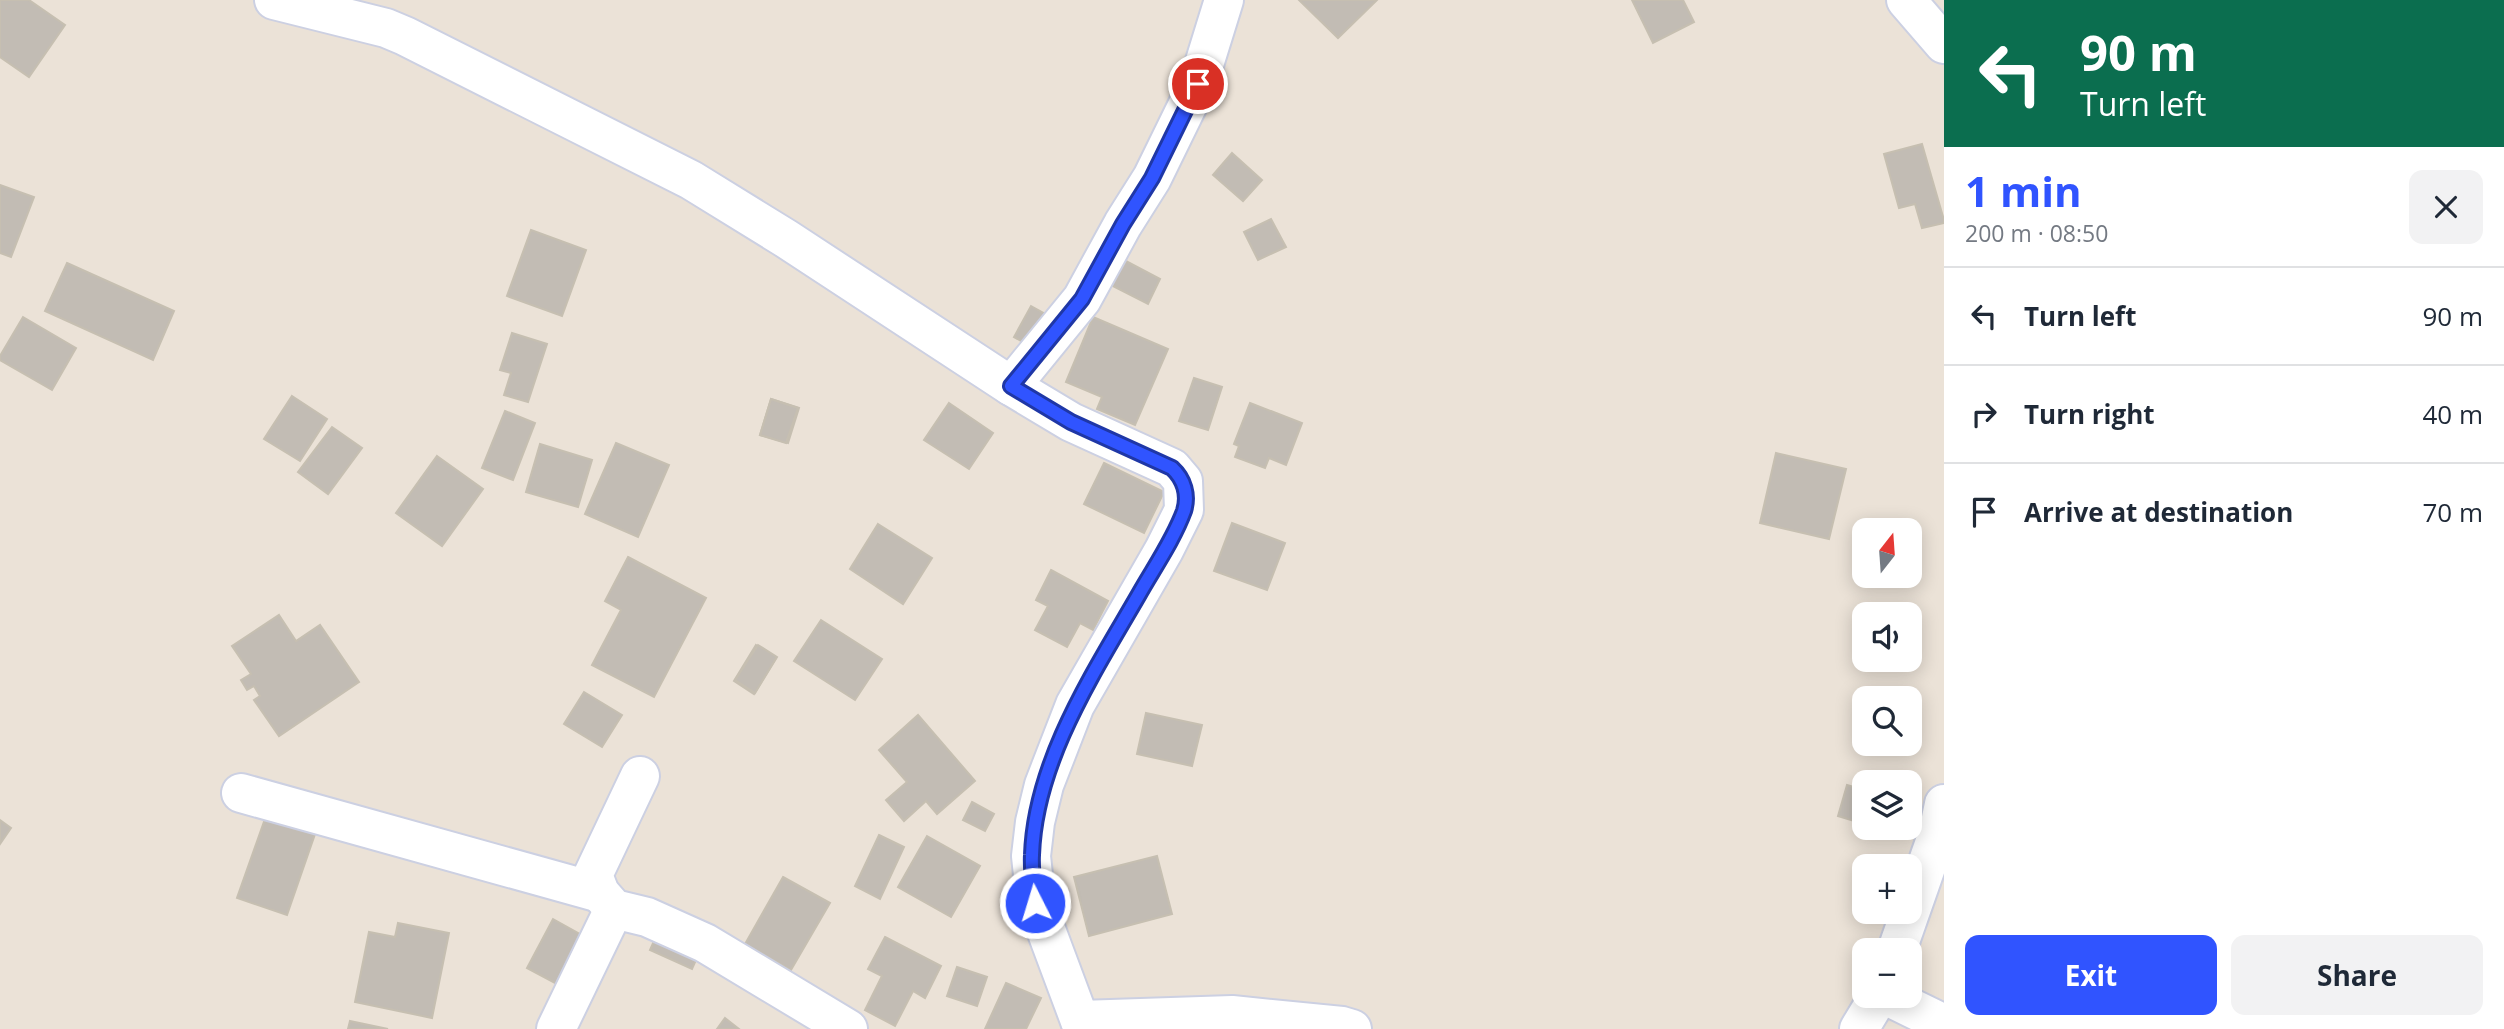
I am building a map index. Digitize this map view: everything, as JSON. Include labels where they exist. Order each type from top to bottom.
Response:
[{"type":"street","points":[[274,0],[405,36],[691,180],[1071,422],[1172,468],[1184,481],[1184,510],[1075,705],[1044,785],[1035,822],[1031,856],[1035,903],[1081,1024],[1232,1015],[1352,1029]]},
{"type":"street","points":[[1011,386],[1082,299],[1152,178],[1198,84],[1224,0]]},
{"type":"street","points":[[1906,0],[1944,44]]},
{"type":"street","points":[[607,901],[593,875],[640,776]]},
{"type":"street","points":[[241,793],[607,901],[705,943],[848,1029]]},
{"type":"street","points":[[1900,938],[1938,833],[1944,804]]},
{"type":"street","points":[[556,1029],[607,901]]},
{"type":"street","points":[[1859,1029],[1872,1008]]},
{"type":"street","points":[[1911,1008],[1944,1024]]},
{"type":"building","points":[[0,0],[29,0],[65,25],[29,77],[0,57]]},
{"type":"building","points":[[1299,0],[1377,0],[1338,38]]},
{"type":"building","points":[[1632,0],[1683,0],[1694,22],[1653,43]]},
{"type":"building","points":[[1922,144],[1944,223],[1922,228],[1915,204],[1899,208],[1884,154]]},
{"type":"building","points":[[1232,153],[1262,180],[1243,201],[1213,175]]},
{"type":"building","points":[[0,185],[34,197],[11,257],[0,253]]},
{"type":"building","points":[[1271,219],[1286,247],[1258,260],[1244,232]]},
{"type":"building","points":[[531,230],[586,250],[562,316],[507,296]]},
{"type":"building","points":[[1122,259],[1160,279],[1148,304],[1109,284]]},
{"type":"building","points":[[67,263],[174,311],[153,360],[45,311]]},
{"type":"building","points":[[1031,306],[1056,320],[1039,351],[1014,337]]},
{"type":"building","points":[[23,317],[76,348],[52,390],[0,360]]},
{"type":"building","points":[[1093,317],[1168,349],[1135,425],[1097,409],[1102,397],[1066,382]]},
{"type":"building","points":[[512,333],[547,344],[528,402],[504,395],[511,373],[500,370]]},
{"type":"building","points":[[1194,378],[1222,387],[1208,430],[1179,421]]},
{"type":"building","points":[[292,396],[327,419],[300,461],[264,439]]},
{"type":"building","points":[[771,399],[799,408],[788,443],[760,435]]},
{"type":"building","points":[[771,399],[798,408],[786,443],[760,435]]},
{"type":"building","points":[[949,403],[993,433],[969,469],[924,440]]},
{"type":"building","points":[[1250,403],[1302,423],[1286,465],[1269,458],[1265,468],[1235,457],[1239,446],[1234,444]]},
{"type":"building","points":[[505,411],[535,423],[513,480],[482,468]]},
{"type":"building","points":[[332,427],[362,448],[328,494],[298,472]]},
{"type":"building","points":[[616,443],[669,465],[638,537],[585,514]]},
{"type":"building","points":[[540,444],[592,460],[578,507],[526,492]]},
{"type":"building","points":[[1776,453],[1846,469],[1829,539],[1760,523]]},
{"type":"building","points":[[437,456],[483,489],[442,546],[396,513]]},
{"type":"building","points":[[1104,463],[1164,492],[1144,533],[1084,504]]},
{"type":"building","points":[[1232,523],[1285,543],[1267,590],[1214,571]]},
{"type":"building","points":[[878,524],[932,558],[903,604],[850,569]]},
{"type":"building","points":[[628,557],[706,598],[654,697],[592,665],[621,610],[605,601]]},
{"type":"building","points":[[1051,570],[1108,601],[1093,630],[1080,623],[1067,647],[1035,630],[1048,606],[1036,600]]},
{"type":"building","points":[[279,615],[296,641],[320,625],[359,682],[279,736],[254,700],[260,696],[254,686],[247,690],[241,680],[251,674],[232,646]]},
{"type":"building","points":[[821,620],[882,659],[855,700],[794,661]]},
{"type":"building","points":[[756,645],[776,658],[754,694],[734,681]]},
{"type":"building","points":[[758,645],[777,657],[755,693],[735,680]]},
{"type":"building","points":[[584,692],[622,715],[602,747],[564,724]]},
{"type":"building","points":[[1146,713],[1202,725],[1192,766],[1137,754]]},
{"type":"building","points":[[918,715],[975,781],[937,814],[926,801],[904,821],[886,800],[907,782],[879,750]]},
{"type":"building","points":[[1847,785],[1852,786],[1852,820],[1838,816]]},
{"type":"building","points":[[972,802],[994,814],[985,831],[963,820]]},
{"type":"building","points":[[266,816],[315,834],[287,915],[237,898]]},
{"type":"building","points":[[0,820],[11,828],[0,844]]},
{"type":"building","points":[[879,835],[904,847],[880,899],[855,886]]},
{"type":"building","points":[[927,836],[980,866],[951,917],[898,887]]},
{"type":"building","points":[[1157,856],[1172,914],[1089,936],[1074,877]]},
{"type":"building","points":[[783,877],[830,903],[791,970],[745,944]]},
{"type":"building","points":[[553,919],[594,942],[568,990],[527,968]]},
{"type":"building","points":[[398,923],[449,933],[432,1018],[355,1002],[369,932],[395,937]]},
{"type":"building","points":[[661,925],[703,944],[692,969],[650,950]]},
{"type":"building","points":[[885,937],[941,966],[925,998],[913,991],[895,1026],[865,1010],[882,976],[868,969]]},
{"type":"building","points":[[957,967],[987,977],[977,1006],[947,996]]},
{"type":"building","points":[[1006,983],[1041,998],[1026,1029],[985,1029]]},
{"type":"building","points":[[725,1018],[739,1029],[717,1029]]},
{"type":"building","points":[[350,1021],[388,1029],[348,1029]]},
{"type":"route","points":[[1035,903],[1031,856],[1035,822],[1044,785],[1075,705],[1184,510],[1185,487],[1184,481],[1172,468],[1071,422],[1011,386],[1082,299],[1152,178],[1198,84]]}]
